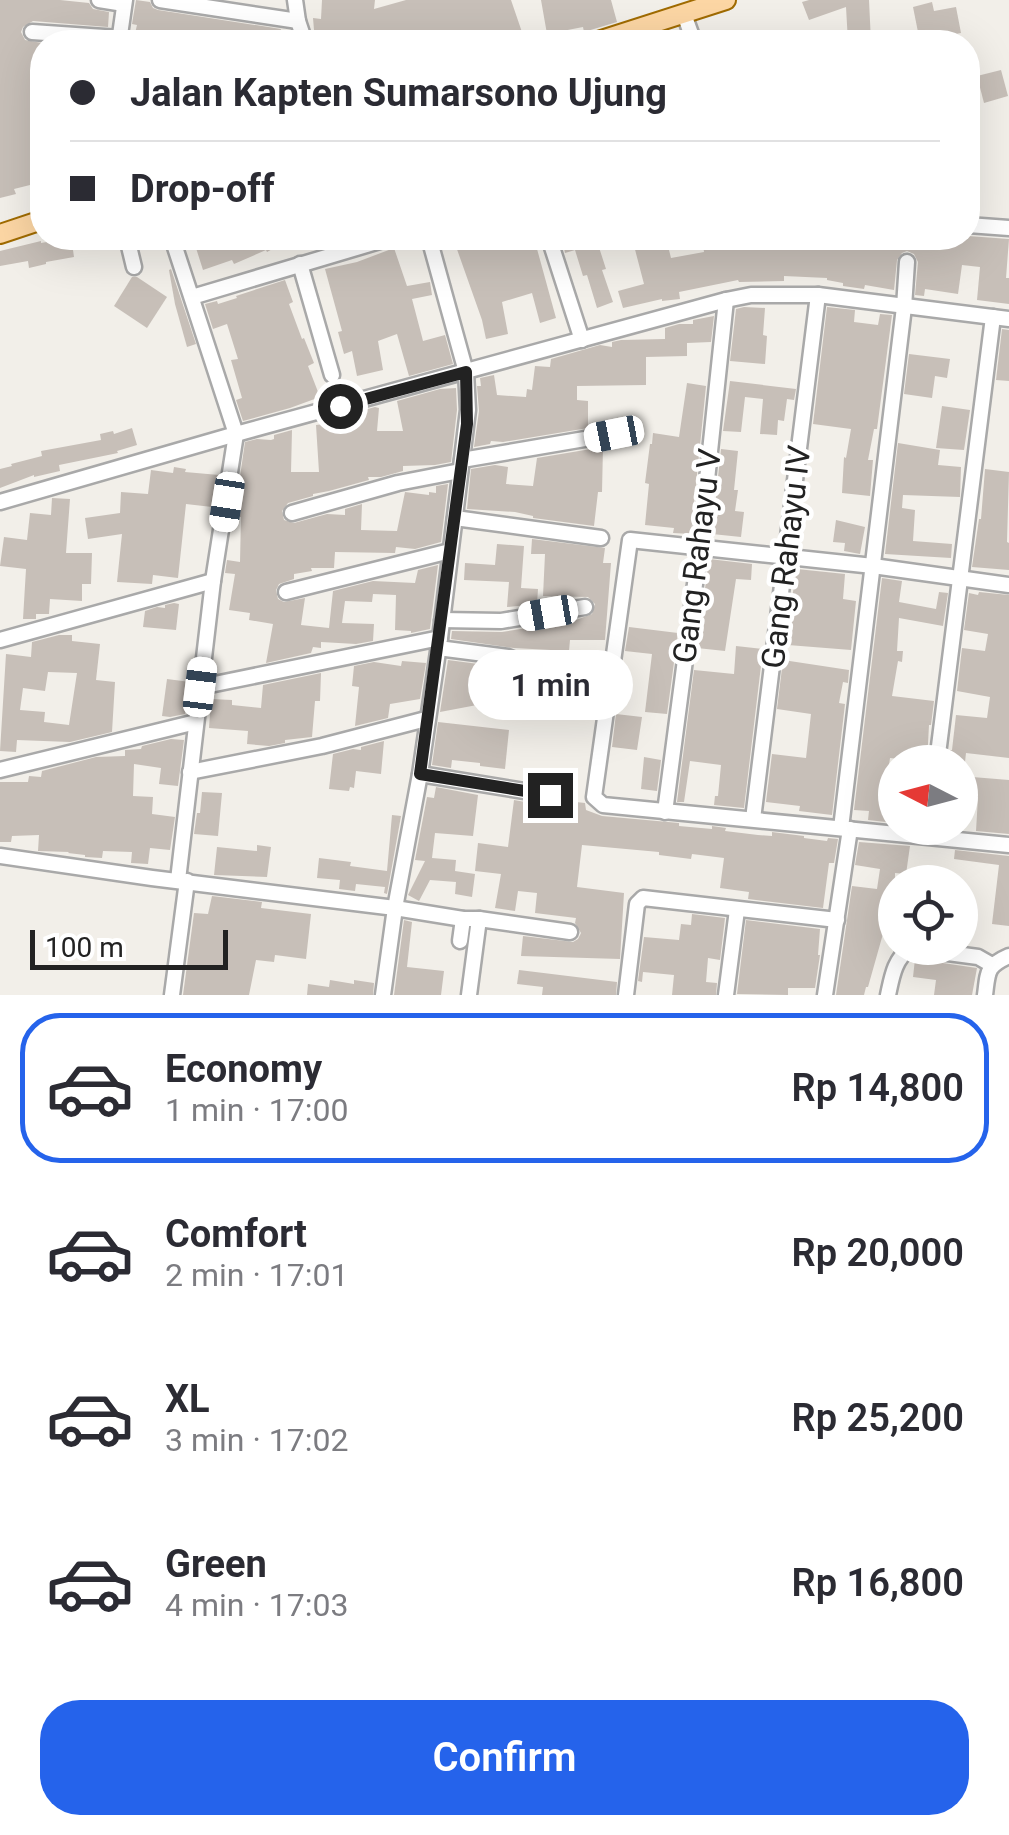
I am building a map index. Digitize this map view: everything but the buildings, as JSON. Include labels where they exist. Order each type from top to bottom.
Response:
[{"type":"main road","points":[[625,30],[677,10],[726,0]]},
{"type":"main road","points":[[0,234],[30,224]]},
{"type":"street","points":[[99,0],[125,2],[121,30]]},
{"type":"street","points":[[160,0],[298,21]]},
{"type":"street","points":[[295,0],[301,30]]},
{"type":"street","points":[[980,226],[1009,228]]},
{"type":"street","points":[[129,250],[134,268]]},
{"type":"street","points":[[172,995],[190,772],[236,434],[176,250]]},
{"type":"street","points":[[192,297],[348,250]]},
{"type":"street","points":[[382,995],[420,774],[468,410],[466,372],[432,250]]},
{"type":"street","points":[[553,250],[582,340]]},
{"type":"street","points":[[825,995],[908,262]]},
{"type":"street","points":[[300,264],[332,375]]},
{"type":"street","points":[[0,502],[726,300],[779,294],[818,295],[1009,319]]},
{"type":"street","name":"Gang Rahayu IV","points":[[752,819],[818,295]]},
{"type":"street","name":"Gang Rahayu V","points":[[665,812],[700,546],[726,300]]},
{"type":"street","points":[[938,745],[993,316]]},
{"type":"street","points":[[292,513],[461,465],[628,433]]},
{"type":"street","points":[[455,518],[602,538]]},
{"type":"street","points":[[878,831],[603,805],[594,797],[629,542],[633,539],[873,566],[1009,586]]},
{"type":"street","points":[[286,592],[450,550]]},
{"type":"street","points":[[0,640],[214,582]]},
{"type":"street","points":[[442,620],[501,620],[585,607]]},
{"type":"street","points":[[200,687],[439,643],[526,664],[586,673]]},
{"type":"street","points":[[190,772],[322,746],[426,720]]},
{"type":"street","points":[[0,770],[196,722]]},
{"type":"street","points":[[420,774],[550,795]]},
{"type":"street","points":[[978,840],[1009,845]]},
{"type":"street","points":[[0,856],[570,932]]},
{"type":"street","points":[[626,995],[640,899],[836,920]]},
{"type":"street","points":[[726,995],[737,910]]},
{"type":"street","points":[[460,941],[463,919]]},
{"type":"street","points":[[469,995],[479,919]]},
{"type":"street","points":[[888,995],[900,955],[910,948],[978,957],[992,964]]},
{"type":"street","points":[[984,995],[992,964],[1009,956]]},
{"type":"route","points":[[340,406],[466,372],[467,424],[420,774],[550,795]]}]
